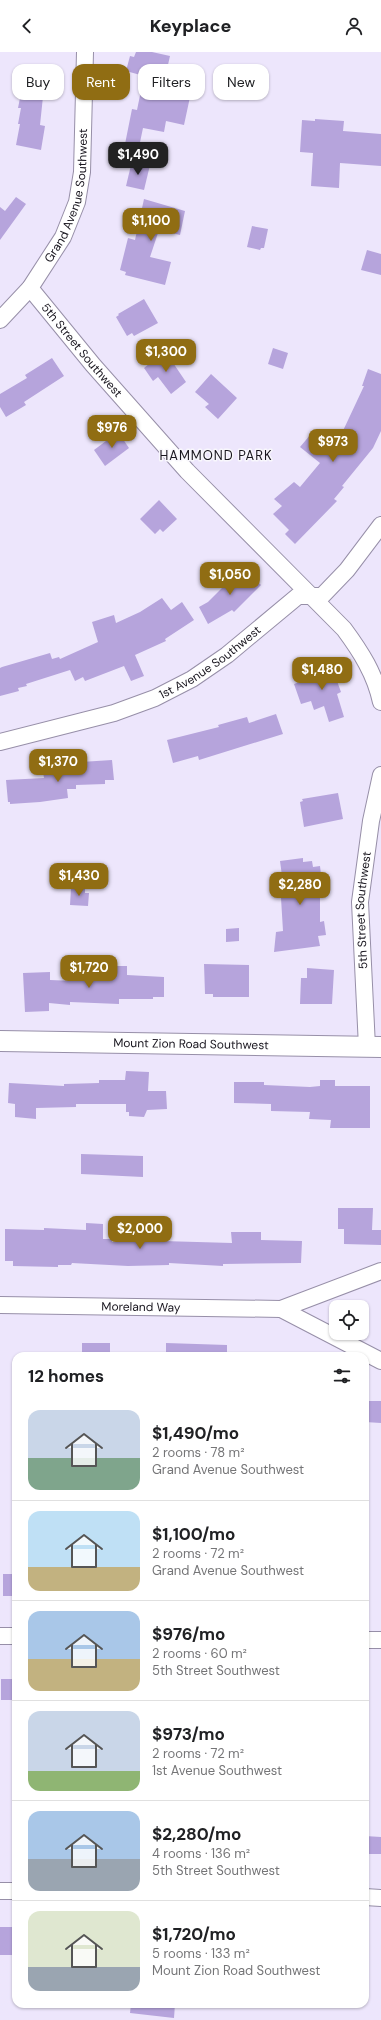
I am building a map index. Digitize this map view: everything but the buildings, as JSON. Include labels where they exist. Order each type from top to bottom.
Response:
[{"type":"street","name":"Grand Avenue Southwest","points":[[0,320],[30,288],[63,237],[77,202],[82,172],[85,52]]},
{"type":"street","name":"5th Street Southwest","points":[[30,288],[93,365],[187,471],[344,629],[362,654],[377,686],[381,702]]},
{"type":"street","name":"1st Avenue Southwest","points":[[0,742],[114,713],[155,698],[192,679],[227,655],[298,596],[322,596],[347,570],[381,525]]},
{"type":"street","name":"5th Street Southwest","points":[[374,1047],[360,902],[371,821],[381,775]]},
{"type":"street","name":"Mount Zion Road Southwest","points":[[0,1041],[374,1047]]},
{"type":"street","name":"Moreland Way","points":[[0,1305],[281,1309],[381,1271]]},
{"type":"street","name":"Moreland Way","points":[[281,1309],[364,1352]]},
{"type":"street","name":"Moreland Way","points":[[369,1355],[381,1361]]},
{"type":"street","points":[[0,1636],[12,1636]]},
{"type":"street","points":[[369,1640],[381,1640]]},
{"type":"street","points":[[0,1891],[12,1891]]},
{"type":"street","points":[[369,1897],[381,1898]]},
{"type":"district","name":"HAMMOND PARK","points":[[216,455]]}]
